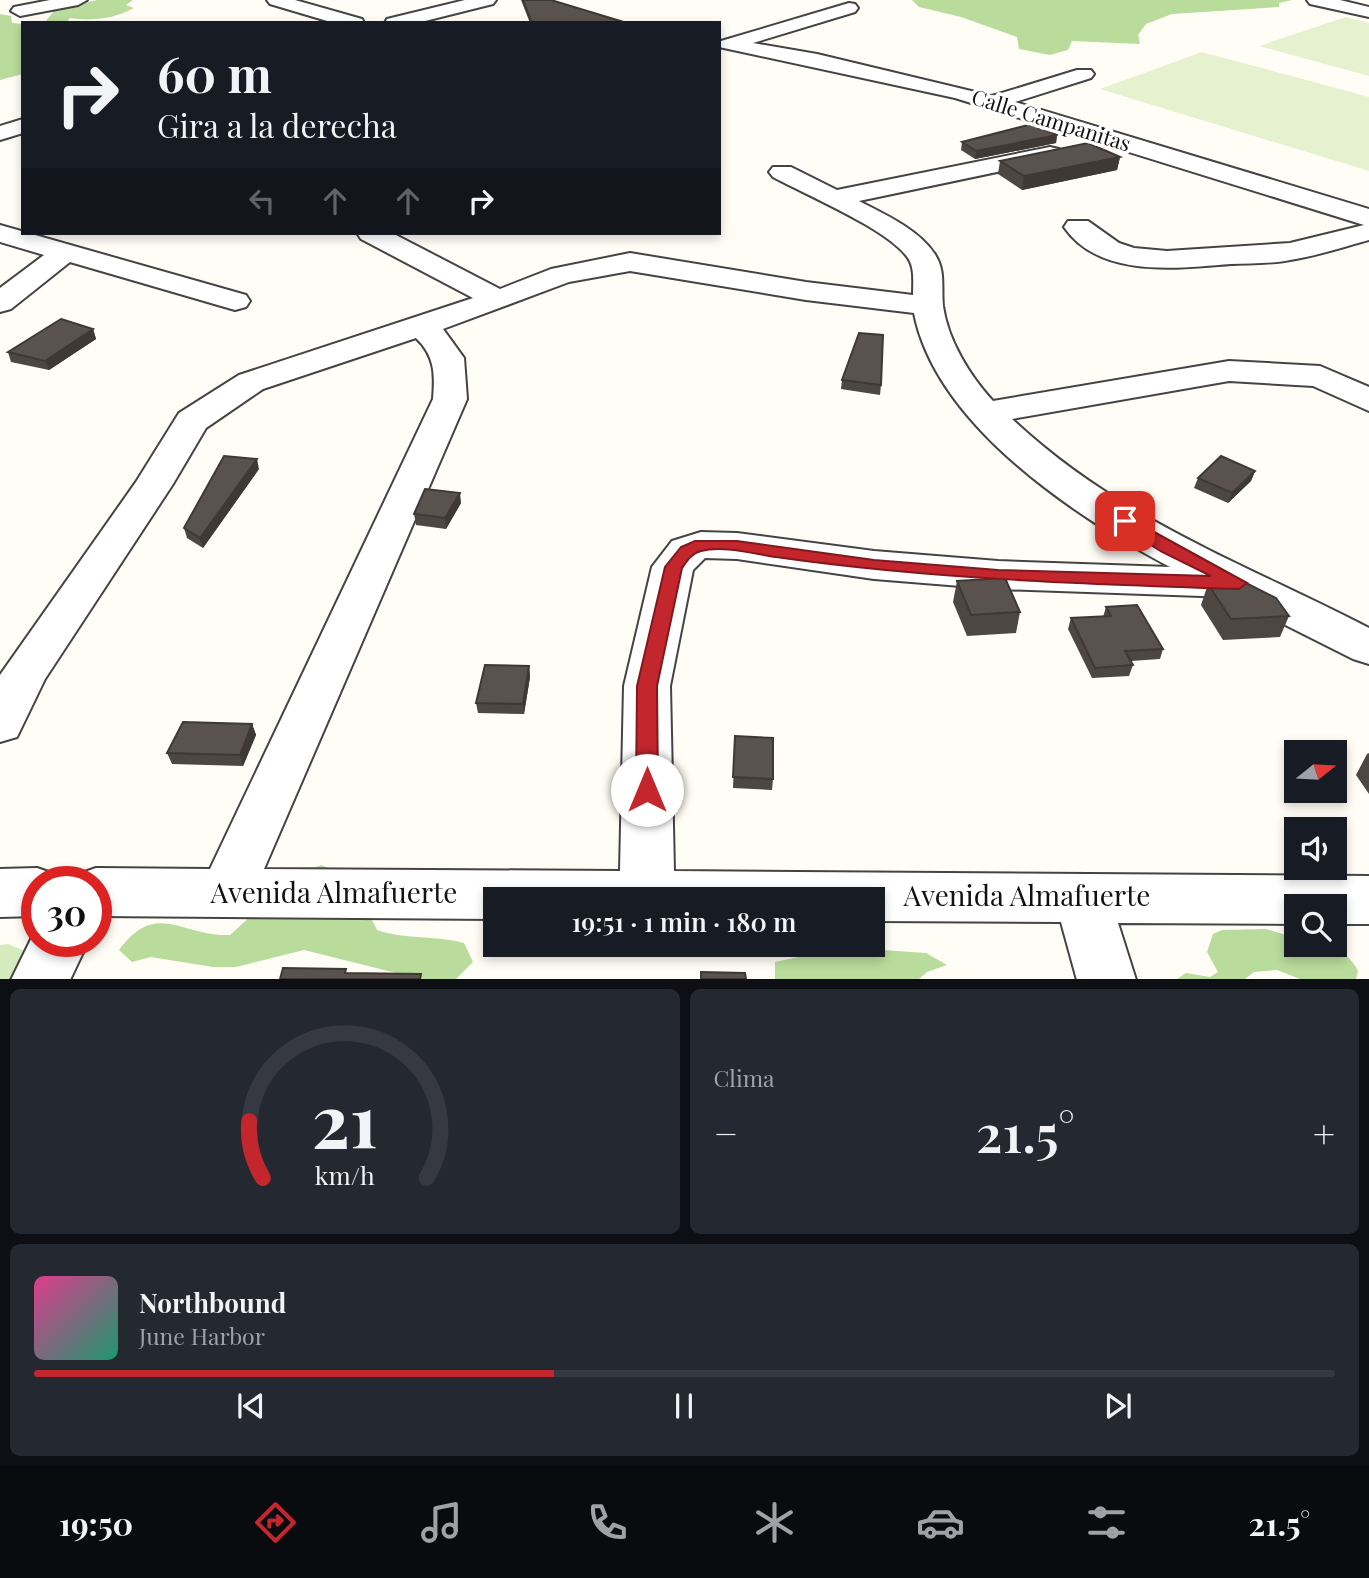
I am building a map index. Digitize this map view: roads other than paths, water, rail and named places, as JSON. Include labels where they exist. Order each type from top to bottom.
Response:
[{"type":"street","points":[[20,11],[78,0]]},
{"type":"street","points":[[276,0],[348,21]]},
{"type":"street","points":[[401,21],[487,0]]},
{"type":"street","points":[[1323,1],[1369,12]]},
{"type":"street","points":[[723,46],[849,8]]},
{"type":"street","points":[[417,16],[431,21]]},
{"type":"street","name":"Calle Campanitas","points":[[723,46],[866,71],[994,102],[1111,141],[1369,218]]},
{"type":"street","points":[[994,102],[1084,74]]},
{"type":"street","points":[[0,133],[21,127]]},
{"type":"street","points":[[831,199],[1111,141]]},
{"type":"street","points":[[782,172],[900,237],[922,256],[929,276],[928,306],[934,332],[962,385],[985,413],[1028,453],[1081,494],[1168,548],[1369,648]]},
{"type":"street","points":[[1078,227],[1109,249],[1130,256],[1167,260],[1290,252],[1369,232]]},
{"type":"street","points":[[0,233],[235,301]]},
{"type":"street","points":[[375,235],[499,300]]},
{"type":"street","points":[[0,303],[64,253]]},
{"type":"street","points":[[0,724],[5,707],[27,669],[154,484],[192,421],[251,382],[499,300],[561,275],[630,262],[806,291],[928,306]]},
{"type":"street","points":[[226,893],[450,399],[453,370],[446,348],[422,326]]},
{"type":"street","points":[[985,413],[1229,371],[1320,376],[1369,401]]},
{"type":"street","points":[[647,887],[647,686],[673,567],[687,550],[701,545],[737,546],[874,565],[998,575],[1239,583]]},
{"type":"street","points":[[0,893],[21,892]]},
{"type":"street","name":"Avenida Almafuerte","points":[[112,892],[483,894]]},
{"type":"street","name":"Avenida Almafuerte","points":[[885,896],[1369,900]]},
{"type":"street","points":[[1082,896],[1107,979]]},
{"type":"street","points":[[40,979],[51,957]]}]
